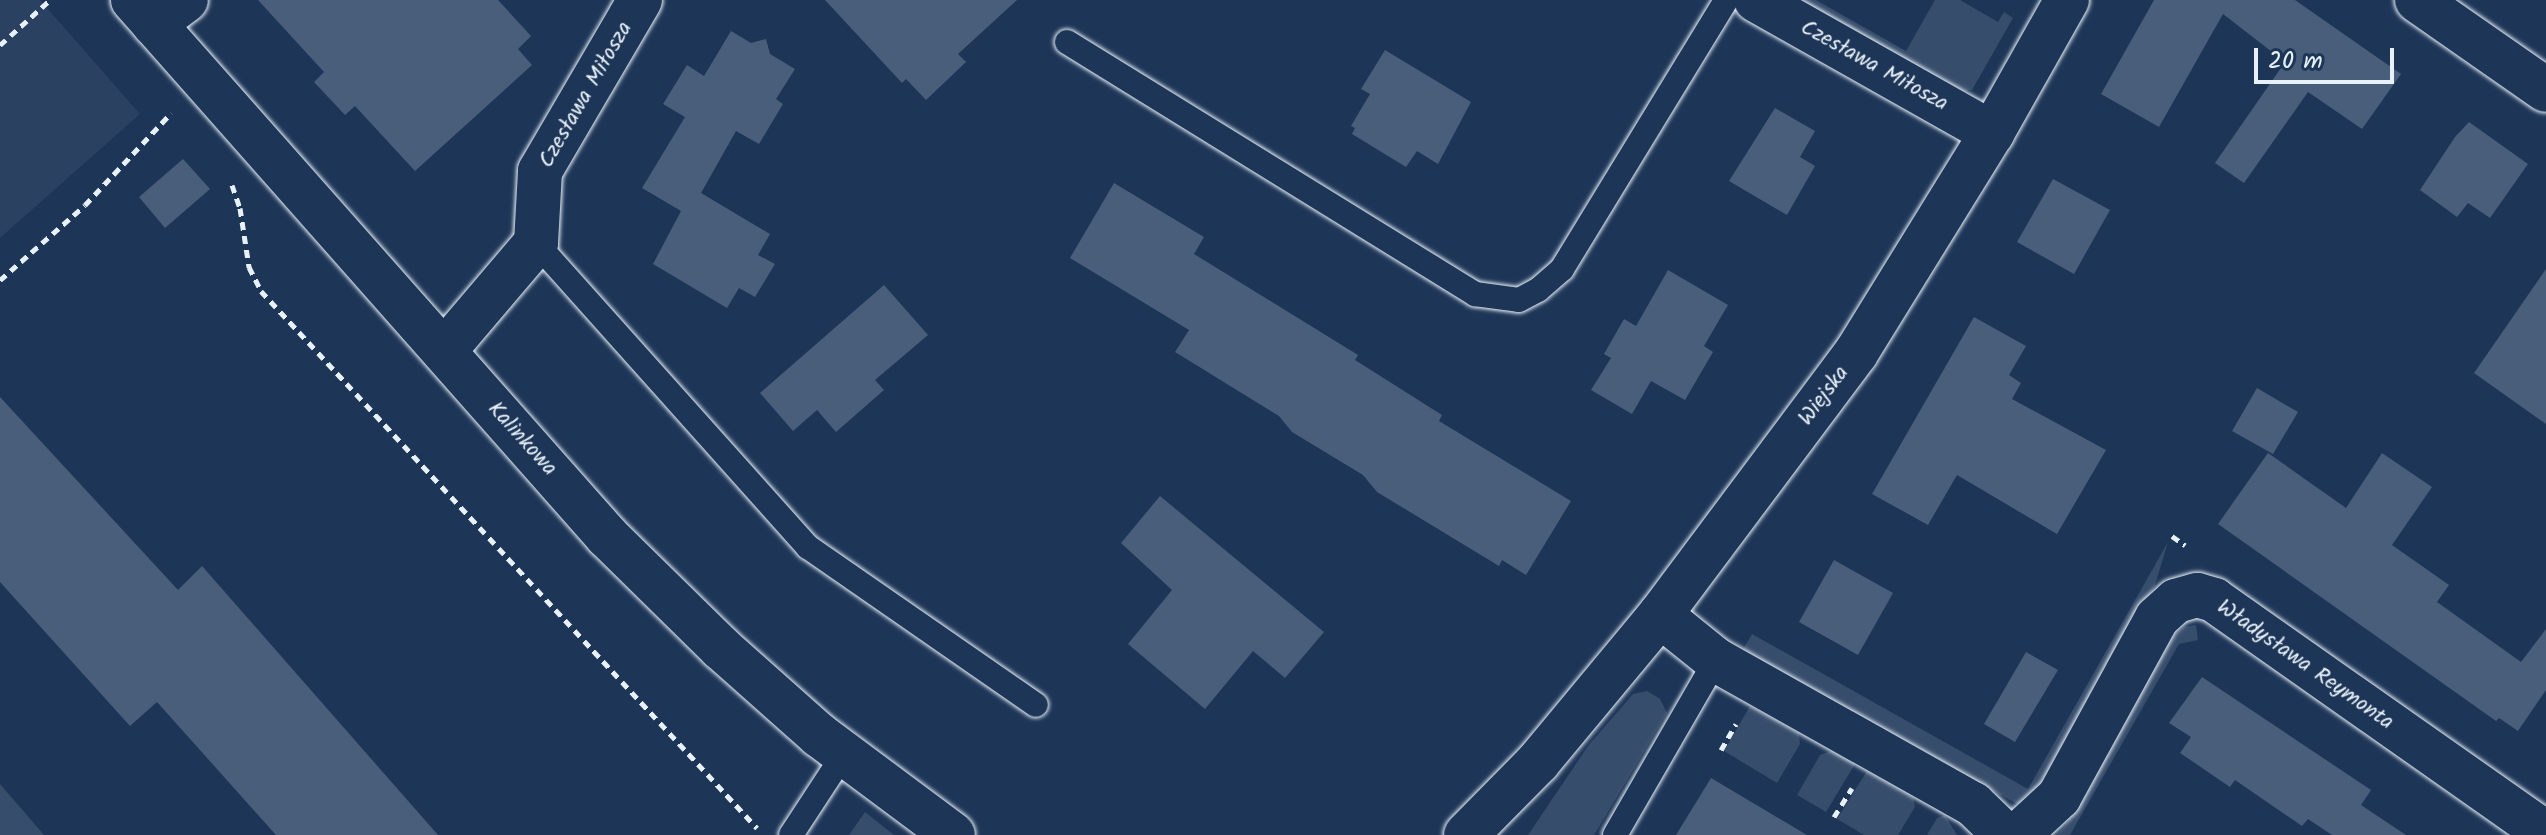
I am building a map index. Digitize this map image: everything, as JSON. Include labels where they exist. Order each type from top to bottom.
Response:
[{"type":"street","name":"Czesława Miłosza","points":[[536,243],[540,171],[640,0]]},
{"type":"street","name":"Czesława Miłosza","points":[[1756,0],[1992,133]]},
{"type":"street","name":"Wiejska","points":[[1466,835],[1538,762],[1660,615],[1856,353],[1992,133],[2067,0]]},
{"type":"street","points":[[2417,0],[2546,90]]},
{"type":"street","name":"Kalinkowa","points":[[158,8],[444,351],[607,536],[721,648],[844,754],[953,835]]},
{"type":"street","points":[[444,351],[536,243]]},
{"type":"street","name":"Władysława Reymonta","points":[[2018,835],[2059,797],[2157,618],[2176,601],[2197,595],[2214,600],[2546,833]]},
{"type":"street","points":[[1660,615],[1716,660],[1973,804],[2005,835]]},
{"type":"street","name":"Wiejska","points":[[1500,835],[1538,762]]},
{"type":"lane","points":[[1067,42],[1475,294],[1519,300],[1538,290],[1562,269],[1726,0]]},
{"type":"lane","points":[[536,243],[808,547],[1036,705]]},
{"type":"lane","points":[[1615,835],[1716,660]]},
{"type":"lane","points":[[791,835],[844,754]]},
{"type":"path","points":[[0,45],[50,0]]},
{"type":"path","points":[[0,280],[85,205],[178,107]]},
{"type":"path","points":[[229,177],[240,208],[249,267],[261,291],[764,835]]},
{"type":"path","points":[[2172,536],[2185,545]]},
{"type":"shaded area","points":[[0,0],[40,0],[140,114],[0,238]]},
{"type":"shaded area","points":[[1793,0],[1816,0],[1906,51],[1935,0],[1960,0],[1998,22],[2004,12],[2013,18],[1972,90],[1963,91],[1953,90]]},
{"type":"shaded area","points":[[2168,542],[2155,585],[2036,796],[2019,805],[1742,651],[1752,634],[2028,789]]},
{"type":"shaded area","points":[[2196,625],[2198,640],[2179,644],[2070,835],[2057,835],[2066,825],[2171,638],[2184,627]]},
{"type":"shaded area","points":[[1647,691],[1660,699],[1667,713],[1594,835],[1528,835],[1588,746],[1633,694]]},
{"type":"shaded area","points":[[1750,706],[1799,733],[1800,744],[1777,783],[1724,751]]},
{"type":"shaded area","points":[[1831,751],[1855,764],[1826,812],[1797,795],[1820,755]]},
{"type":"shaded area","points":[[1867,771],[1913,797],[1915,807],[1898,835],[1864,835],[1837,819]]},
{"type":"shaded area","points":[[0,784],[44,835],[0,835]]},
{"type":"shaded area","points":[[865,812],[894,835],[849,835]]},
{"type":"shaded area","points":[[1945,815],[1957,835],[1927,835],[1937,818]]},
{"type":"building","points":[[258,0],[498,0],[531,36],[518,49],[532,65],[415,171],[355,106],[345,115],[314,82],[324,72]]},
{"type":"building","points":[[825,0],[1017,0],[958,54],[966,62],[926,100],[906,79],[902,83]]},
{"type":"building","points":[[2154,0],[2295,0],[2401,74],[2362,129],[2308,92],[2244,183],[2215,163],[2285,62],[2223,14],[2159,127],[2101,94]]},
{"type":"building","points":[[731,31],[751,43],[766,39],[770,54],[795,69],[776,99],[783,104],[759,144],[736,131],[701,193],[770,234],[758,255],[775,264],[755,297],[739,288],[727,308],[653,264],[681,211],[642,188],[685,117],[663,104],[687,65],[704,76]]},
{"type":"building","points":[[1385,50],[1471,102],[1438,164],[1417,151],[1406,167],[1352,134],[1355,128],[1351,126],[1370,94],[1361,89]]},
{"type":"building","points":[[1775,108],[1815,131],[1800,157],[1815,166],[1787,215],[1729,181]]},
{"type":"building","points":[[2469,122],[2528,164],[2490,218],[2468,203],[2457,217],[2420,190],[2455,137]]},
{"type":"building","points":[[183,159],[210,189],[165,228],[139,197]]},
{"type":"building","points":[[2053,179],[2110,210],[2074,274],[2017,242]]},
{"type":"building","points":[[1114,183],[1204,237],[1194,254],[1358,355],[1355,360],[1442,415],[1439,421],[1571,501],[1526,575],[1502,560],[1499,566],[1377,492],[1363,475],[1292,432],[1279,416],[1175,352],[1189,330],[1070,258]]},
{"type":"building","points":[[2546,269],[2546,424],[2474,373]]},
{"type":"building","points":[[1668,270],[1728,305],[1704,346],[1713,352],[1685,400],[1651,381],[1632,414],[1591,390],[1611,358],[1604,354],[1624,319],[1636,326]]},
{"type":"building","points":[[884,285],[928,335],[875,380],[884,390],[836,432],[817,410],[793,431],[760,393]]},
{"type":"building","points":[[1974,317],[2026,346],[2009,375],[2021,383],[2012,399],[2106,450],[2057,534],[1957,475],[1928,525],[1872,494]]},
{"type":"building","points":[[2257,388],[2298,412],[2273,454],[2232,431]]},
{"type":"building","points":[[0,397],[178,590],[202,566],[438,835],[276,835],[157,702],[130,726],[0,582]]},
{"type":"building","points":[[2268,453],[2346,508],[2382,453],[2432,487],[2392,545],[2449,585],[2437,602],[2521,662],[2546,629],[2546,690],[2518,731],[2499,718],[2496,721],[2218,524]]},
{"type":"building","points":[[1160,496],[1324,632],[1285,678],[1253,651],[1205,709],[1128,644],[1172,590],[1121,543]]},
{"type":"building","points":[[1834,560],[1893,593],[1858,655],[1799,622]]},
{"type":"building","points":[[2026,652],[2058,670],[2015,742],[1984,724]]},
{"type":"building","points":[[2202,677],[2371,790],[2361,805],[2406,835],[2332,835],[2308,819],[2302,826],[2235,780],[2230,787],[2180,753],[2191,737],[2169,723]]},
{"type":"building","points":[[1711,778],[1807,835],[1676,835]]}]
